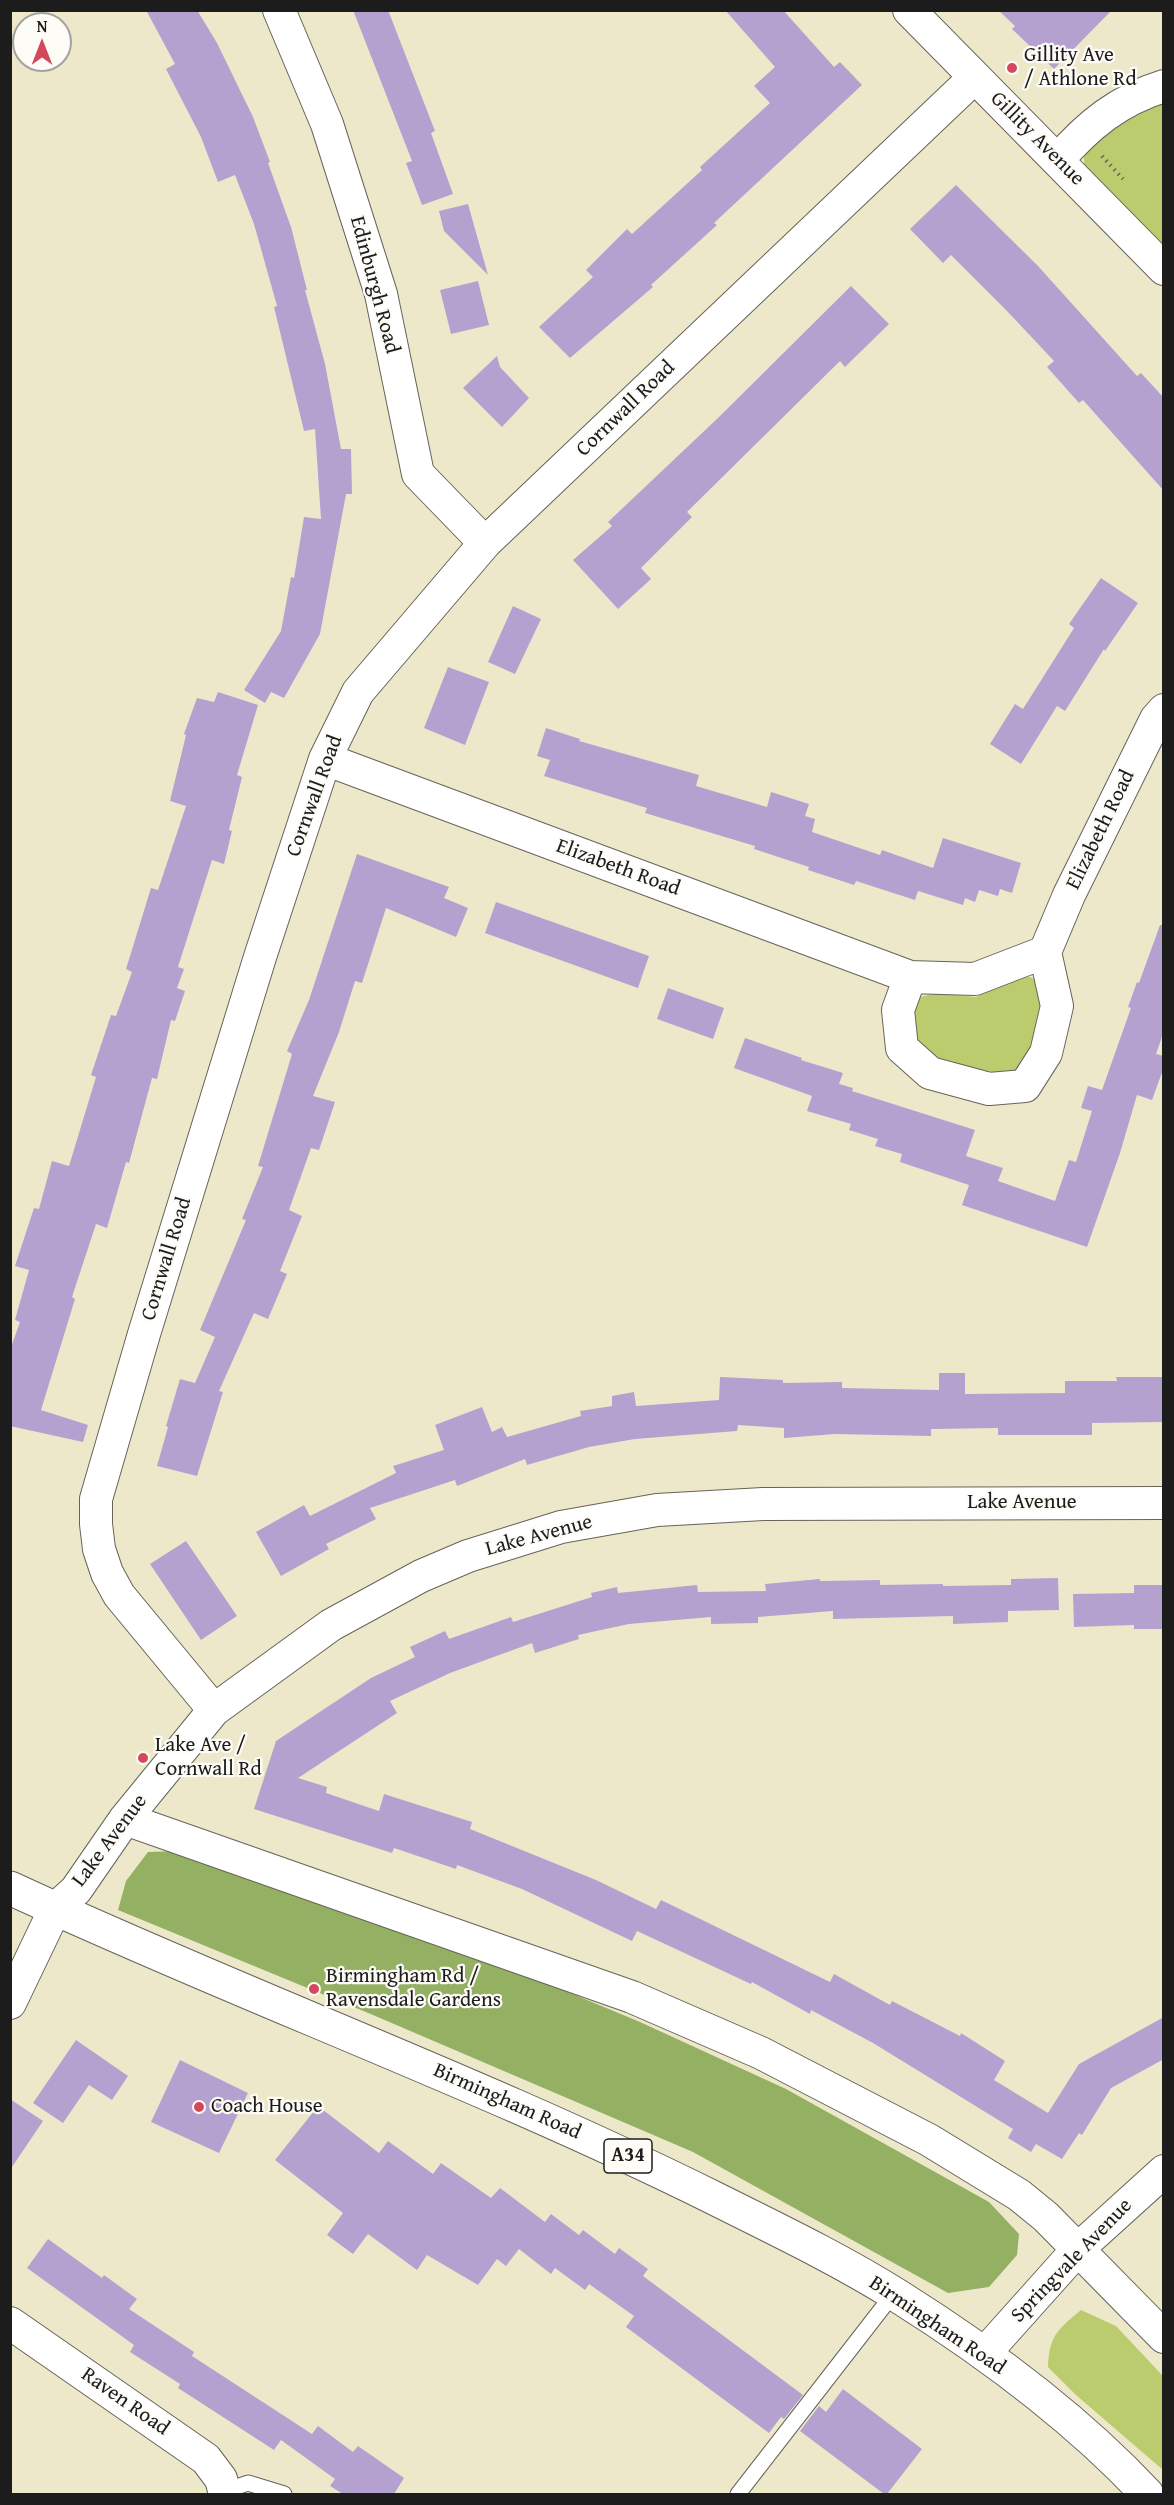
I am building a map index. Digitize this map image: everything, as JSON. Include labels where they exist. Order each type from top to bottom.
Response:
[{"type":"highway","name":"Birmingham Road","points":[[10,1888],[634,2158],[816,2249],[894,2293],[984,2354],[1047,2402],[1119,2464],[1147,2494]]},
{"type":"street","name":"Edinburgh Road","points":[[279,10],[327,124],[381,294],[418,474],[485,543]]},
{"type":"street","name":"Gillity Avenue","points":[[909,10],[1164,269]]},
{"type":"street","name":"Cornwall Road","points":[[213,1710],[119,1595],[107,1573],[99,1549],[96,1499],[256,968],[325,759],[358,692],[485,543],[975,77]]},
{"type":"street","points":[[1058,160],[1091,124],[1142,93],[1164,86]]},
{"type":"street","name":"Elizabeth Road","points":[[325,759],[910,977],[975,979],[1045,952],[1069,895],[1156,719],[1164,710]]},
{"type":"street","points":[[910,977],[898,1010],[902,1048],[930,1073],[989,1089],[1025,1086],[1046,1053],[1057,1006],[1045,952]]},
{"type":"street","name":"Lake Avenue","points":[[55,1909],[76,1890],[125,1819],[213,1710],[332,1625],[375,1599],[468,1556],[561,1527],[657,1510],[763,1504],[1164,1503]]},
{"type":"street","points":[[125,1819],[632,1997],[761,2053],[929,2140],[1020,2195],[1046,2217],[1164,2337]]},
{"type":"street","points":[[10,2003],[55,1909]]},
{"type":"street","name":"Springvale Avenue","points":[[984,2354],[1078,2249],[1164,2171]]},
{"type":"street","name":"Raven Road","points":[[10,2323],[206,2459],[215,2468],[225,2493]]},
{"type":"lane","points":[[738,2494],[894,2293]]},
{"type":"lane","points":[[225,2493],[248,2483],[284,2494]]},
{"type":"green space","points":[[1163,94],[1163,251],[1084,178],[1084,146]]},
{"type":"green space","points":[[1030,977],[1041,983],[1049,1009],[1025,1061],[1018,1070],[1005,1078],[926,1055],[912,1045],[905,1013],[920,997],[937,993],[976,997],[1010,978]]},
{"type":"green space","points":[[179,1851],[479,1955],[640,2022],[786,2089],[989,2202],[1019,2234],[1017,2255],[989,2287],[948,2293],[693,2152],[373,2015],[118,1910],[126,1881],[148,1852]]},
{"type":"green space","points":[[1081,2310],[1116,2326],[1163,2376],[1163,2470],[1076,2395],[1048,2367],[1050,2348],[1056,2334]]},
{"type":"building","points":[[146,10],[197,10],[217,43],[253,117],[291,227],[325,364],[341,449],[351,449],[352,494],[346,494],[320,634],[284,698],[271,692],[265,703],[244,690],[281,631],[291,577],[294,578],[304,517],[321,519],[315,429],[304,431],[274,307],[277,306],[254,224],[235,175],[218,182],[201,137],[166,69],[175,64]]},
{"type":"building","points":[[353,10],[388,10],[435,131],[431,133],[453,194],[422,205],[406,163],[412,161]]},
{"type":"building","points":[[725,10],[783,10],[834,67],[840,62],[862,85],[714,223],[717,225],[651,285],[653,287],[570,358],[539,327],[593,277],[586,270],[627,229],[632,234],[770,103],[754,86],[775,67]]},
{"type":"building","points":[[998,10],[1112,10],[1054,69],[1012,29],[1015,26]]},
{"type":"building","points":[[956,185],[1038,266],[1137,376],[1141,373],[1164,398],[1164,491],[1083,400],[1079,403],[1047,367],[1054,361],[1007,311],[951,255],[943,263],[910,229]]},
{"type":"building","points":[[468,204],[488,275],[444,231],[439,211]]},
{"type":"building","points":[[478,281],[489,325],[451,334],[440,290]]},
{"type":"building","points":[[851,286],[889,324],[845,367],[840,361],[687,512],[692,517],[641,568],[651,579],[618,609],[573,560],[612,526],[608,522],[719,417]]},
{"type":"building","points":[[497,356],[500,367],[529,398],[502,427],[463,388]]},
{"type":"building","points":[[1101,578],[1138,603],[1105,651],[1104,649],[1065,711],[1057,706],[1021,764],[990,744],[1015,704],[1023,709],[1074,628],[1069,624]]},
{"type":"building","points":[[513,606],[541,619],[515,674],[488,662]]},
{"type":"building","points":[[448,667],[489,682],[465,745],[424,728]]},
{"type":"building","points":[[218,692],[258,705],[237,775],[242,777],[229,830],[232,831],[224,864],[212,860],[178,967],[184,969],[177,988],[185,991],[175,1021],[171,1020],[157,1079],[152,1078],[129,1163],[126,1162],[107,1228],[96,1224],[72,1297],[75,1299],[41,1410],[88,1425],[83,1442],[10,1426],[10,1350],[20,1322],[15,1320],[29,1270],[15,1266],[34,1208],[39,1209],[52,1161],[69,1166],[96,1077],[91,1075],[111,1015],[116,1016],[132,972],[126,969],[151,888],[158,890],[186,806],[170,801],[186,735],[184,734],[197,698],[214,702]]},
{"type":"building","points":[[546,728],[580,739],[579,741],[699,775],[696,786],[767,807],[771,792],[809,804],[805,816],[815,819],[812,832],[880,855],[882,850],[933,868],[943,838],[1021,863],[1012,893],[1000,889],[998,896],[979,890],[975,902],[965,898],[963,905],[918,891],[915,900],[856,881],[854,885],[754,849],[755,846],[645,813],[647,808],[544,776],[550,760],[537,756]]},
{"type":"building","points":[[357,854],[449,887],[444,898],[468,908],[456,937],[386,908],[362,983],[355,981],[339,1032],[313,1096],[335,1102],[319,1150],[311,1148],[289,1210],[302,1216],[280,1271],[287,1274],[268,1319],[254,1313],[219,1391],[223,1392],[197,1476],[157,1466],[180,1379],[195,1383],[215,1337],[200,1330],[246,1220],[242,1219],[263,1167],[258,1166],[292,1054],[287,1051],[309,1000]]},
{"type":"building","points":[[496,902],[649,956],[638,988],[485,933]]},
{"type":"building","points":[[1160,925],[1164,925],[1164,1031],[1156,1054],[1164,1056],[1164,1067],[1152,1100],[1137,1095],[1120,1153],[1087,1247],[962,1205],[969,1185],[900,1162],[902,1154],[875,1146],[878,1139],[849,1130],[851,1124],[807,1111],[812,1096],[734,1068],[745,1038],[802,1058],[801,1060],[843,1073],[839,1084],[853,1088],[852,1091],[975,1130],[966,1156],[1003,1168],[998,1181],[1055,1201],[1069,1160],[1076,1162],[1092,1111],[1081,1108],[1088,1086],[1102,1090],[1131,1008],[1128,1007]]},
{"type":"building","points":[[668,988],[724,1008],[713,1039],[657,1019]]},
{"type":"building","points":[[939,1373],[965,1373],[965,1394],[1065,1393],[1065,1381],[1117,1381],[1116,1377],[1164,1377],[1164,1422],[1092,1423],[1092,1435],[998,1435],[998,1428],[931,1429],[931,1436],[835,1434],[784,1438],[784,1428],[738,1425],[737,1431],[635,1439],[589,1447],[527,1465],[525,1459],[457,1486],[455,1480],[370,1508],[376,1519],[326,1544],[329,1549],[281,1576],[256,1532],[304,1505],[310,1516],[396,1473],[393,1466],[444,1450],[435,1425],[482,1407],[492,1432],[502,1427],[507,1437],[581,1416],[580,1411],[612,1406],[612,1396],[634,1392],[636,1406],[719,1400],[720,1377],[783,1380],[783,1383],[842,1382],[842,1388],[939,1390]]},
{"type":"building","points":[[186,1541],[237,1616],[201,1640],[150,1564]]},
{"type":"building","points":[[1058,1578],[1059,1610],[1008,1611],[1008,1622],[953,1624],[953,1616],[833,1619],[833,1611],[758,1617],[758,1623],[711,1624],[711,1617],[629,1624],[578,1635],[579,1639],[535,1653],[532,1643],[450,1673],[390,1701],[397,1713],[298,1778],[327,1787],[326,1793],[379,1811],[384,1794],[472,1822],[470,1829],[596,1880],[656,1909],[661,1900],[830,1982],[834,1974],[890,2005],[892,2001],[960,2036],[961,2033],[1005,2061],[994,2080],[1048,2113],[1079,2064],[1164,2017],[1164,2059],[1111,2088],[1082,2135],[1079,2133],[1062,2159],[1036,2144],[1031,2152],[1008,2138],[1013,2129],[873,2043],[811,2010],[810,2014],[752,1982],[751,1984],[637,1931],[632,1941],[522,1889],[457,1865],[456,1869],[394,1848],[392,1853],[254,1809],[276,1741],[371,1678],[415,1657],[410,1647],[445,1631],[449,1639],[511,1617],[513,1622],[592,1597],[591,1593],[617,1587],[618,1593],[697,1585],[698,1592],[766,1591],[765,1584],[820,1579],[820,1581],[880,1580],[880,1585],[943,1584],[943,1586],[1011,1585],[1011,1579]]},
{"type":"building","points":[[1134,1585],[1164,1585],[1164,1629],[1134,1629],[1134,1625],[1074,1627],[1073,1594],[1134,1593]]},
{"type":"building","points":[[76,2040],[128,2076],[112,2100],[89,2085],[63,2123],[33,2103]]},
{"type":"building","name":"Coach House","points":[[180,2060],[248,2093],[219,2153],[151,2122]]},
{"type":"building","points":[[10,2099],[43,2121],[10,2170]]},
{"type":"building","points":[[318,2106],[379,2153],[388,2141],[433,2174],[441,2163],[491,2198],[500,2188],[545,2222],[551,2214],[579,2235],[583,2230],[615,2254],[619,2248],[648,2269],[643,2276],[803,2395],[784,2419],[781,2417],[769,2433],[626,2327],[634,2316],[589,2284],[585,2290],[555,2268],[551,2274],[519,2249],[506,2266],[497,2259],[478,2285],[427,2255],[417,2270],[368,2234],[353,2254],[327,2235],[343,2213],[275,2160]]},
{"type":"building","points":[[48,2239],[102,2278],[104,2275],[137,2299],[129,2309],[194,2352],[192,2356],[312,2434],[318,2426],[353,2452],[358,2446],[404,2478],[394,2494],[343,2494],[330,2486],[335,2479],[281,2440],[274,2450],[178,2388],[180,2384],[130,2352],[134,2345],[27,2268]]},
{"type":"building","points":[[843,2389],[922,2449],[887,2494],[800,2431],[819,2406],[826,2412]]},
{"type":"place","name":"Gillity Ave / Athlone Rd","points":[[1012,68]]},
{"type":"place","name":"Lake Ave / Cornwall Rd","points":[[143,1758]]},
{"type":"place","name":"Birmingham Rd / Ravensdale Gardens","points":[[314,1989]]},
{"type":"place","name":"Coach House","points":[[199,2107]]}]
